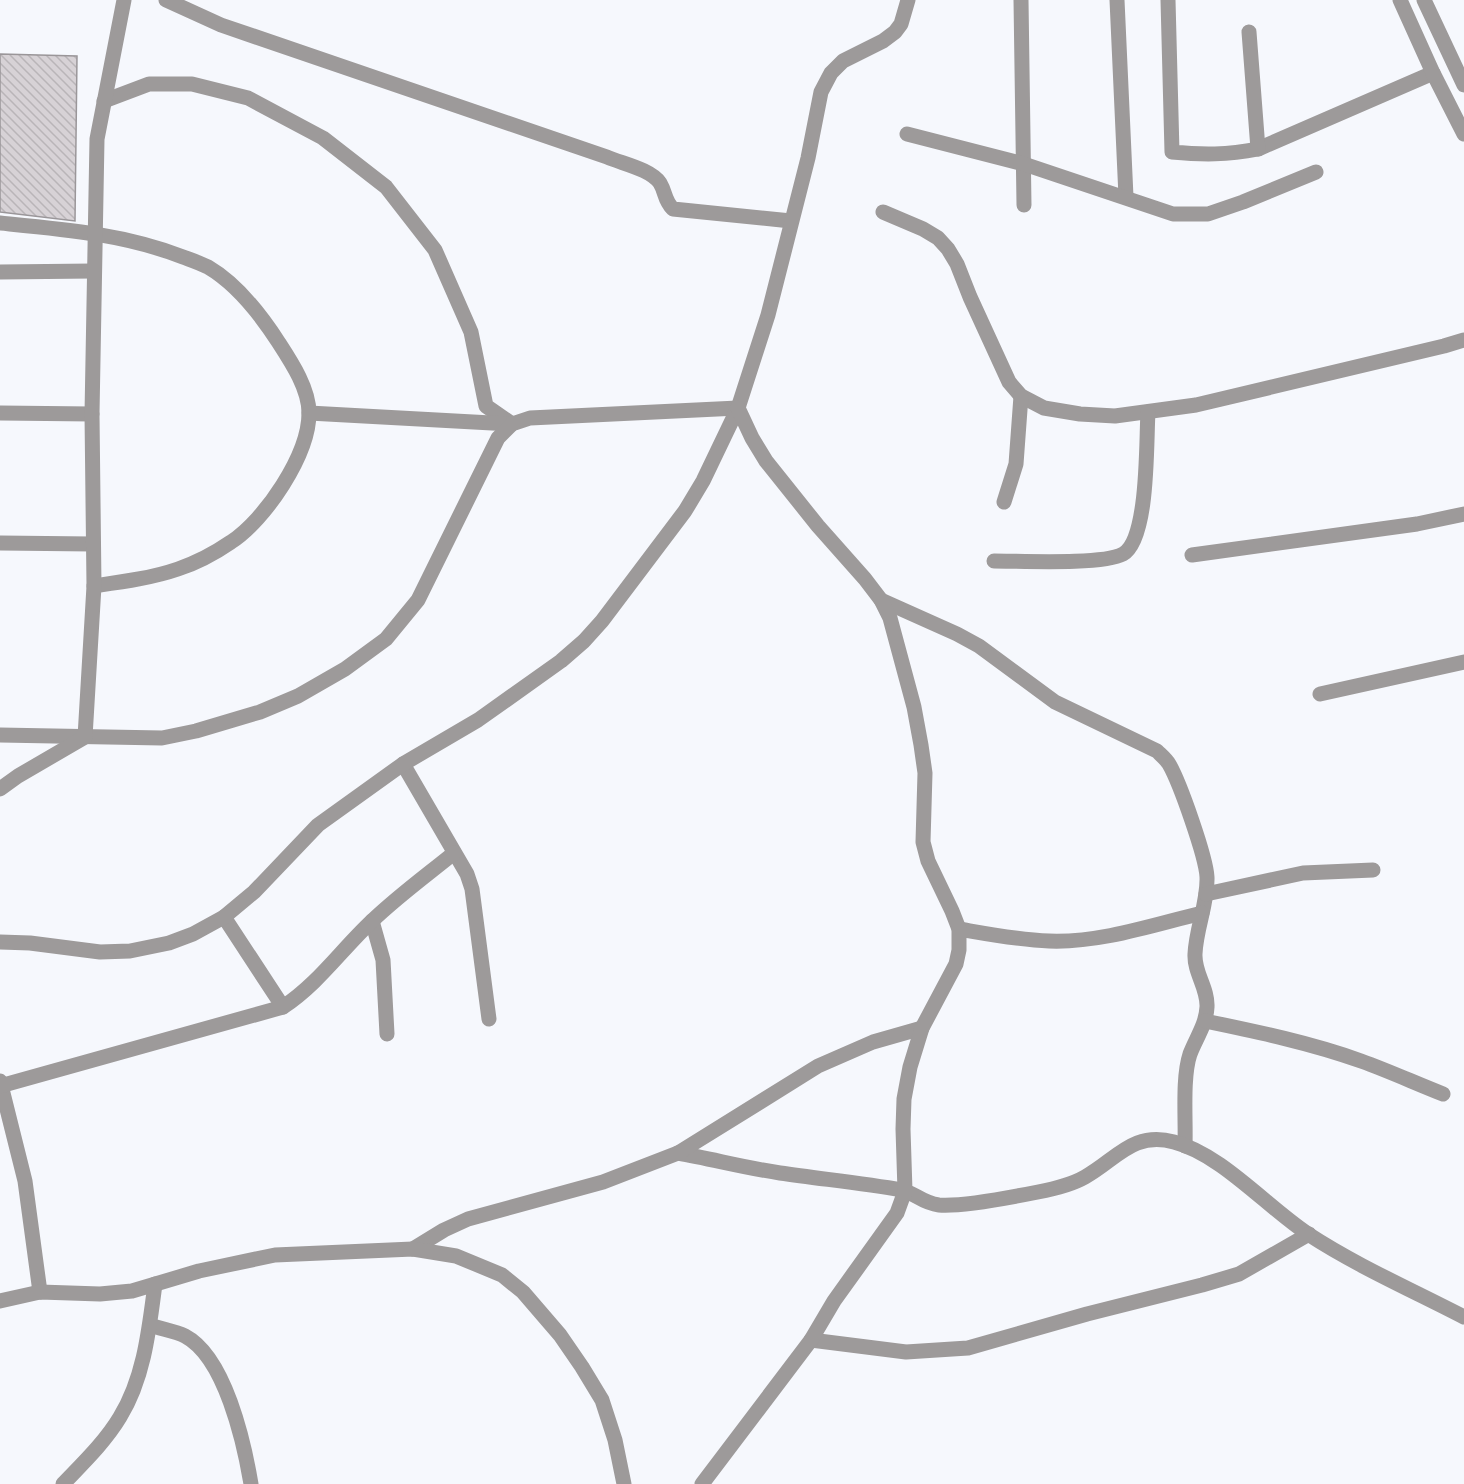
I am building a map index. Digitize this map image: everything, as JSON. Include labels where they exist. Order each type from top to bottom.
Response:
[{"type":"street","points":[[85,737],[94,586],[92,414],[97,139],[124,0]]},
{"type":"street","points":[[166,0],[242,32],[607,157],[658,180],[666,202],[673,209],[791,221]]},
{"type":"street","points":[[0,942],[100,952],[130,951],[169,943],[193,934],[224,916],[254,892],[318,825],[404,764],[478,720],[547,671],[584,641],[602,621],[685,511],[703,481],[738,408],[768,315],[808,158],[821,92],[831,73],[843,61],[883,41],[895,32],[901,24],[908,0]]},
{"type":"street","points":[[1021,0],[1024,205]]},
{"type":"street","points":[[1117,0],[1126,197]]},
{"type":"street","points":[[1168,0],[1172,152],[1228,155],[1258,149],[1433,73]]},
{"type":"street","points":[[1400,0],[1464,134]]},
{"type":"street","points":[[1424,0],[1464,85]]},
{"type":"street","points":[[1250,32],[1258,149]]},
{"type":"street","points":[[104,101],[149,84],[192,84],[248,98],[322,138],[386,187],[435,250],[471,332],[486,406],[512,423]]},
{"type":"street","points":[[907,134],[1024,164],[1173,214],[1208,214],[1316,172]]},
{"type":"street","points":[[883,212],[924,229],[938,238],[948,249],[957,264],[1009,382],[1021,396],[1044,408],[1080,414],[1115,416],[1196,405],[1464,340]]},
{"type":"street","points":[[0,223],[94,232],[154,245],[208,267],[254,308],[288,357],[305,394],[309,413],[303,446],[282,485],[258,518],[232,542],[178,569],[94,586]]},
{"type":"street","points":[[0,272],[93,271]]},
{"type":"street","points":[[1004,502],[1016,464],[1021,396]]},
{"type":"street","points":[[309,413],[512,423],[530,418],[738,408]]},
{"type":"street","points":[[702,1484],[715,1477],[811,1340],[834,1301],[897,1213],[905,1191],[904,1099],[910,1067],[922,1028],[956,964],[960,950],[958,928],[928,861],[923,842],[925,773],[914,707],[893,628],[881,600],[772,470],[752,438],[738,408]]},
{"type":"street","points":[[994,561],[1104,559],[1123,553],[1134,543],[1142,520],[1148,412]]},
{"type":"street","points":[[0,414],[92,414]]},
{"type":"street","points":[[0,735],[162,738],[196,731],[260,712],[298,696],[345,669],[386,639],[418,600],[498,438],[512,423]]},
{"type":"street","points":[[1192,555],[1417,524],[1464,514]]},
{"type":"street","points":[[0,543],[93,543]]},
{"type":"street","points":[[881,600],[972,642],[1055,702],[1156,751],[1168,762],[1177,781],[1207,875],[1206,894],[1195,954],[1196,969],[1207,1004],[1205,1021],[1190,1055],[1187,1073],[1185,1146]]},
{"type":"street","points":[[1320,694],[1463,666]]},
{"type":"street","points":[[0,789],[85,737]]},
{"type":"street","points":[[404,764],[472,889],[489,1019]]},
{"type":"street","points":[[40,1292],[25,1181],[0,1084],[283,1007],[320,978],[372,921],[454,853]]},
{"type":"street","points":[[1206,894],[1303,873],[1373,870]]},
{"type":"street","points":[[958,928],[1006,937],[1062,941],[1135,930],[1202,913]]},
{"type":"street","points":[[224,916],[283,1007]]},
{"type":"street","points":[[372,921],[383,960],[387,1034]]},
{"type":"street","points":[[1205,1021],[1271,1035],[1338,1054],[1443,1094]]},
{"type":"street","points":[[413,1249],[444,1230],[468,1219],[603,1182],[678,1153],[818,1066],[873,1042],[922,1028]]},
{"type":"street","points":[[678,1153],[777,1173],[905,1191],[924,1202],[941,1205],[1004,1198],[1061,1186],[1083,1178],[1136,1142],[1172,1141],[1205,1155],[1309,1234],[1351,1259],[1464,1317]]},
{"type":"street","points":[[811,1340],[906,1352],[968,1348],[1239,1274],[1309,1234]]},
{"type":"street","points":[[0,1301],[40,1292],[100,1294],[132,1291],[198,1271],[275,1255],[413,1249],[456,1256],[502,1275],[523,1292],[545,1317],[582,1367],[602,1400],[615,1440],[624,1484]]},
{"type":"street","points":[[63,1484],[95,1450],[119,1419],[131,1398],[140,1373],[150,1325],[155,1284]]},
{"type":"street","points":[[150,1325],[185,1336],[205,1353],[223,1381],[246,1458],[251,1484]]},
{"type":"building","points":[[0,54],[77,56],[75,221],[0,212]]}]
